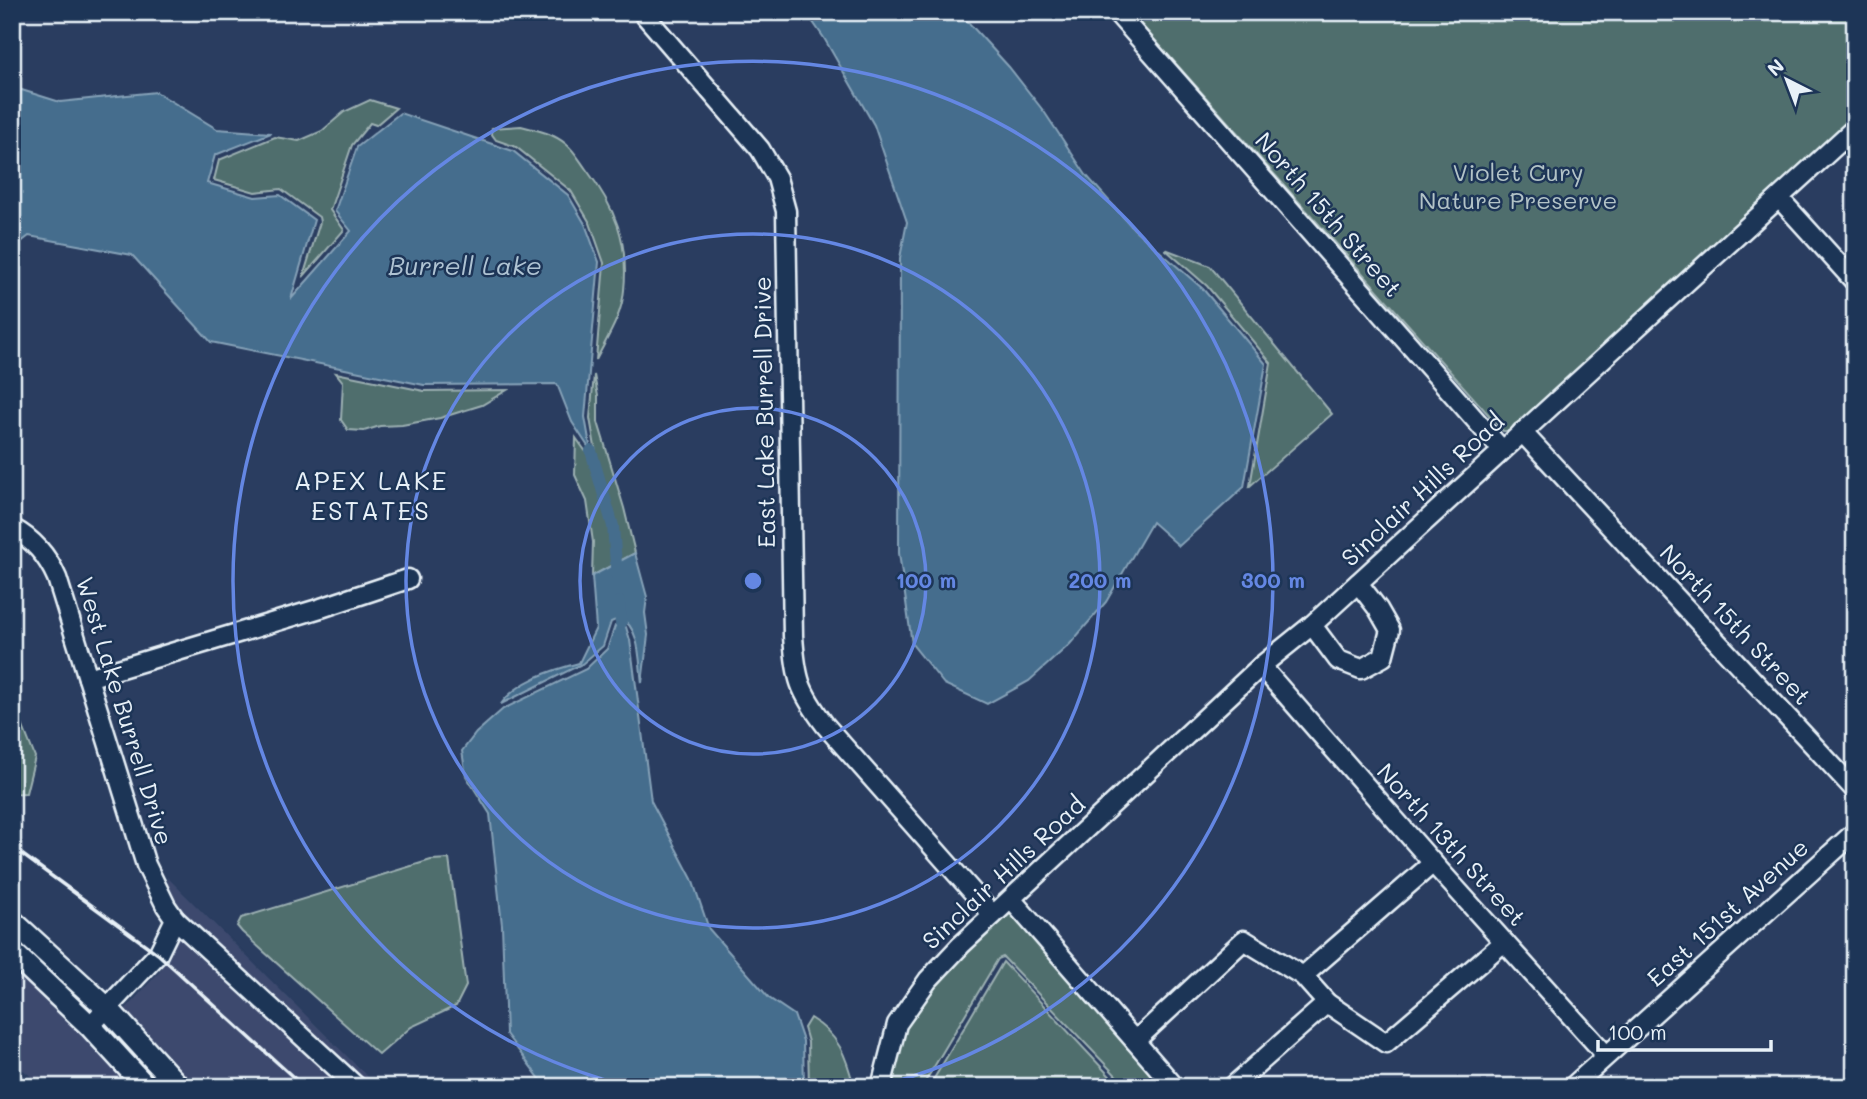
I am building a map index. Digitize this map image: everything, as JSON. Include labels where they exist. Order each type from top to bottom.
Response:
[{"type":"main road","points":[[12,921],[108,1009],[179,1087]]},
{"type":"main road","points":[[12,952],[90,1026],[146,1087]]},
{"type":"street","name":"East Lake Burrell Drive","points":[[642,12],[760,149],[777,178],[786,211],[793,636],[796,674],[807,700],[825,725],[993,915]]},
{"type":"street","name":"North 15th Street","points":[[1116,12],[1502,450]]},
{"type":"street","name":"Sinclair Hills Road","points":[[881,1087],[897,1024],[928,979],[961,945],[1261,666],[1312,625],[1855,128]]},
{"type":"street","points":[[1779,198],[1855,282]]},
{"type":"street","name":"North 15th Street","points":[[1522,432],[1855,790]]},
{"type":"street","name":"West Lake Burrell Drive","points":[[12,528],[37,546],[51,564],[146,865],[166,906],[175,919],[358,1087]]},
{"type":"street","points":[[88,678],[408,579]]},
{"type":"street","points":[[1312,625],[1338,660],[1361,669],[1382,657],[1390,630],[1358,583]]},
{"type":"street","name":"North 13th Street","points":[[1261,666],[1606,1055]]},
{"type":"street","name":"East 151st Avenue","points":[[1572,1087],[1855,832]]},
{"type":"street","points":[[1303,976],[1433,863]]},
{"type":"street","points":[[1011,899],[1175,1087]]},
{"type":"street","points":[[90,1026],[158,954],[175,919]]},
{"type":"street","points":[[1135,1041],[1244,940],[1303,976],[1327,1003],[1386,1043],[1504,942]]},
{"type":"street","points":[[1232,1087],[1327,1003]]},
{"type":"shaded area","points":[[167,877],[378,1087],[366,1087],[180,915],[162,885],[168,883]]},
{"type":"shaded area","points":[[177,929],[349,1087],[187,1087],[121,1014],[160,971],[164,962],[162,959]]},
{"type":"shaded area","points":[[12,960],[138,1087],[40,1087],[37,1081],[23,1070],[12,1067]]},
{"type":"green space","name":"Violet Cury Nature Preserve","points":[[1130,12],[1855,12],[1855,117],[1510,431],[1503,431]]},
{"type":"green space","points":[[370,100],[396,108],[376,125],[370,123],[352,145],[330,210],[344,230],[303,277],[320,222],[319,217],[281,189],[255,192],[214,180],[219,160],[275,137],[299,141],[322,131],[344,112]]},
{"type":"green space","points":[[521,126],[550,135],[569,146],[605,197],[618,226],[624,256],[623,300],[596,360],[604,263],[590,223],[571,191],[516,147],[496,140],[491,133],[492,128]]},
{"type":"green space","points":[[1165,249],[1210,266],[1332,414],[1250,486],[1271,363],[1207,286]]},
{"type":"green space","points":[[336,373],[424,391],[507,390],[482,405],[440,418],[380,426],[364,431],[348,430],[341,420],[343,382]]},
{"type":"green space","points":[[594,375],[598,396],[598,422],[635,553],[592,576],[593,542],[587,501],[575,475],[576,438],[589,456],[592,457],[596,453],[590,418]]},
{"type":"green space","points":[[12,667],[16,678],[20,719],[35,757],[26,793],[12,794]]},
{"type":"green space","points":[[449,859],[466,986],[456,1006],[411,1027],[379,1055],[237,926],[241,918],[431,860]]},
{"type":"green space","points":[[1011,908],[1167,1087],[1127,1087],[1003,957],[998,959],[922,1087],[887,1087],[903,1027],[942,975]]},
{"type":"green space","points":[[1003,962],[1120,1087],[929,1087]]},
{"type":"green space","points":[[810,1018],[835,1039],[848,1065],[854,1087],[809,1087],[808,1042],[804,1028]]},
{"type":"water","points":[[806,12],[959,12],[1009,67],[1045,113],[1086,175],[1134,229],[1203,289],[1266,364],[1244,487],[1179,546],[1152,522],[1106,602],[1070,644],[1029,681],[987,704],[944,684],[912,644],[899,553],[900,258],[907,222],[874,125]]},
{"type":"water","name":"Burrell Lake","points":[[12,87],[60,102],[156,92],[217,129],[271,133],[215,155],[207,183],[255,197],[280,195],[314,220],[291,299],[351,231],[335,211],[357,147],[400,113],[513,151],[568,195],[585,224],[599,262],[585,417],[591,451],[572,422],[557,384],[424,385],[211,342],[132,255],[29,236],[12,249]]},
{"type":"water","points":[[635,553],[647,597],[645,613],[648,635],[642,683],[635,637],[632,629],[620,618],[611,622],[603,646],[582,664],[501,704],[526,682],[579,663],[596,628],[592,576]]},
{"type":"water","points":[[621,623],[626,627],[630,640],[651,801],[692,879],[709,929],[769,998],[794,1015],[803,1041],[804,1087],[546,1087],[506,1034],[502,925],[490,814],[466,776],[462,751],[476,733],[503,709],[586,669],[607,649],[615,626]]},
{"type":"waterway","points":[[591,451],[613,526],[617,577]]},
{"type":"waterway","points":[[619,602],[621,623]]},
{"type":"railway","points":[[12,847],[158,954],[304,1087]]},
{"type":"district","name":"APEX LAKE ESTATES","points":[[371,496]]}]
